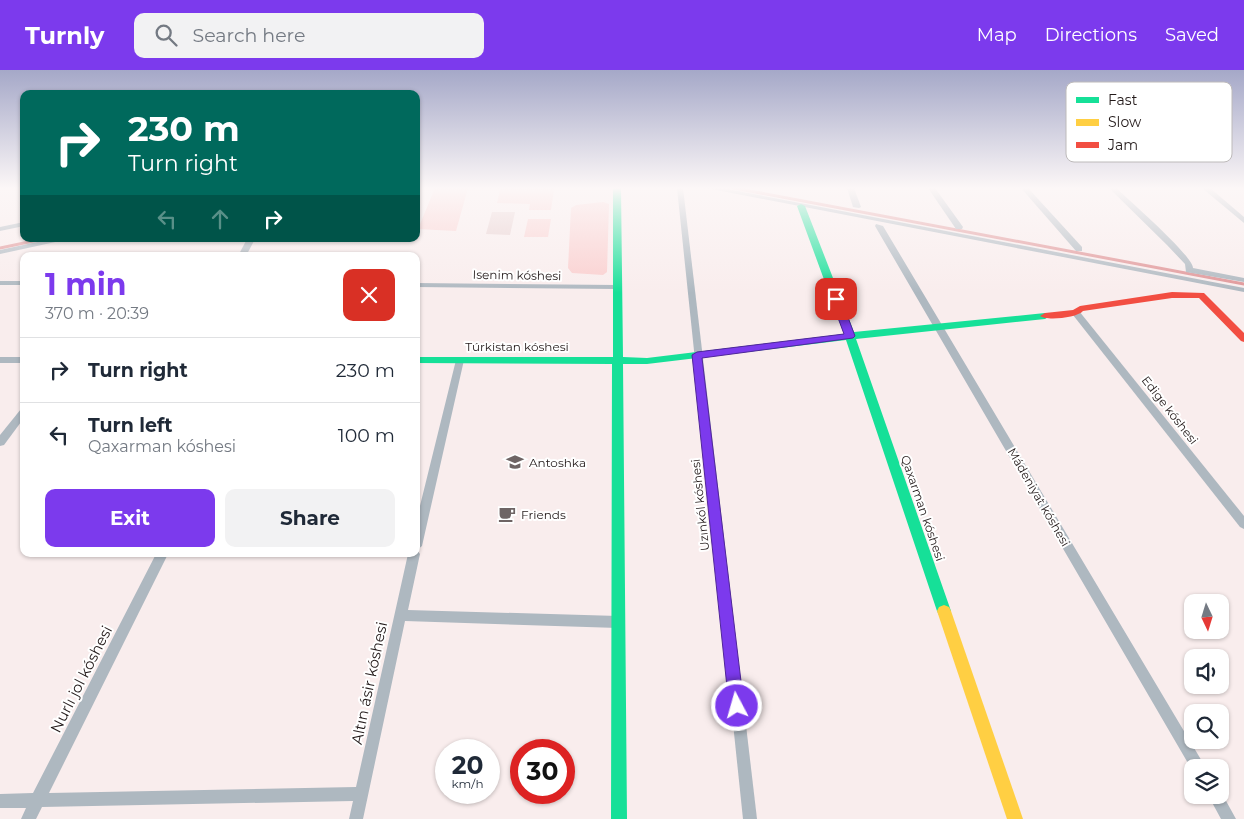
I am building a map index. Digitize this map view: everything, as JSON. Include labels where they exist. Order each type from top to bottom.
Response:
[{"type":"street","points":[[617,223],[619,819]]},
{"type":"street","name":"Uzınkól kóshesi","points":[[684,223],[750,819]]},
{"type":"street","name":"Qaxarman kóshesi","points":[[808,223],[850,336],[1015,819]]},
{"type":"street","points":[[891,223],[1244,290]]},
{"type":"street","points":[[956,223],[959,227]]},
{"type":"street","points":[[1056,223],[1080,250]]},
{"type":"street","points":[[1149,223],[1189,264],[1189,270],[1244,280]]},
{"type":"street","points":[[0,229],[20,225]]},
{"type":"street","name":"Mádeniyat kóshesi","points":[[880,226],[1194,759]]},
{"type":"street","points":[[0,252],[46,242]]},
{"type":"street","points":[[0,283],[20,283]]},
{"type":"street","name":"Isenim kóshesi","points":[[420,285],[617,287]]},
{"type":"street","name":"Túrkistan kóshesi","points":[[420,360],[647,361],[850,336],[1076,312],[1080,309],[1129,300],[1172,295],[1201,296],[1244,339]]},
{"type":"street","name":"Edige kóshesi","points":[[1076,312],[1244,524]]},
{"type":"street","points":[[0,360],[20,360]]},
{"type":"street","points":[[420,529],[460,360]]},
{"type":"street","points":[[0,442],[20,416]]},
{"type":"street","name":"Nurlı jol kóshesi","points":[[28,819],[160,557]]},
{"type":"street","name":"Altın ásir kóshesi","points":[[356,819],[413,557]]},
{"type":"street","points":[[400,615],[618,622]]},
{"type":"street","points":[[0,801],[361,794]]},
{"type":"street","points":[[1220,804],[1229,819]]},
{"type":"shaded area","points":[[458,223],[456,231],[420,229],[420,224]]},
{"type":"shaded area","points":[[527,223],[550,223],[548,237],[524,237]]},
{"type":"shaded area","points":[[570,223],[608,223],[607,272],[603,275],[572,273],[568,268]]},
{"type":"building","points":[[489,223],[513,223],[510,235],[486,234]]},
{"type":"waterway","points":[[920,223],[1244,284]]},
{"type":"waterway","points":[[0,248],[29,242]]},
{"type":"traffic: fast","points":[[617,223],[619,819]]},
{"type":"traffic: fast","points":[[807,223],[850,336],[944,611]]},
{"type":"traffic: fast","points":[[420,360],[647,361],[850,336],[1045,316]]},
{"type":"traffic: slow","points":[[944,611],[1015,819]]},
{"type":"traffic: jam","points":[[1045,316],[1076,313],[1080,309],[1172,295],[1201,295],[1244,339]]},
{"type":"place","name":"Antoshka","points":[[515,462]]},
{"type":"place","name":"Friends","points":[[507,514]]},
{"type":"route","points":[[737,706],[697,355],[850,336],[836,299]]}]
